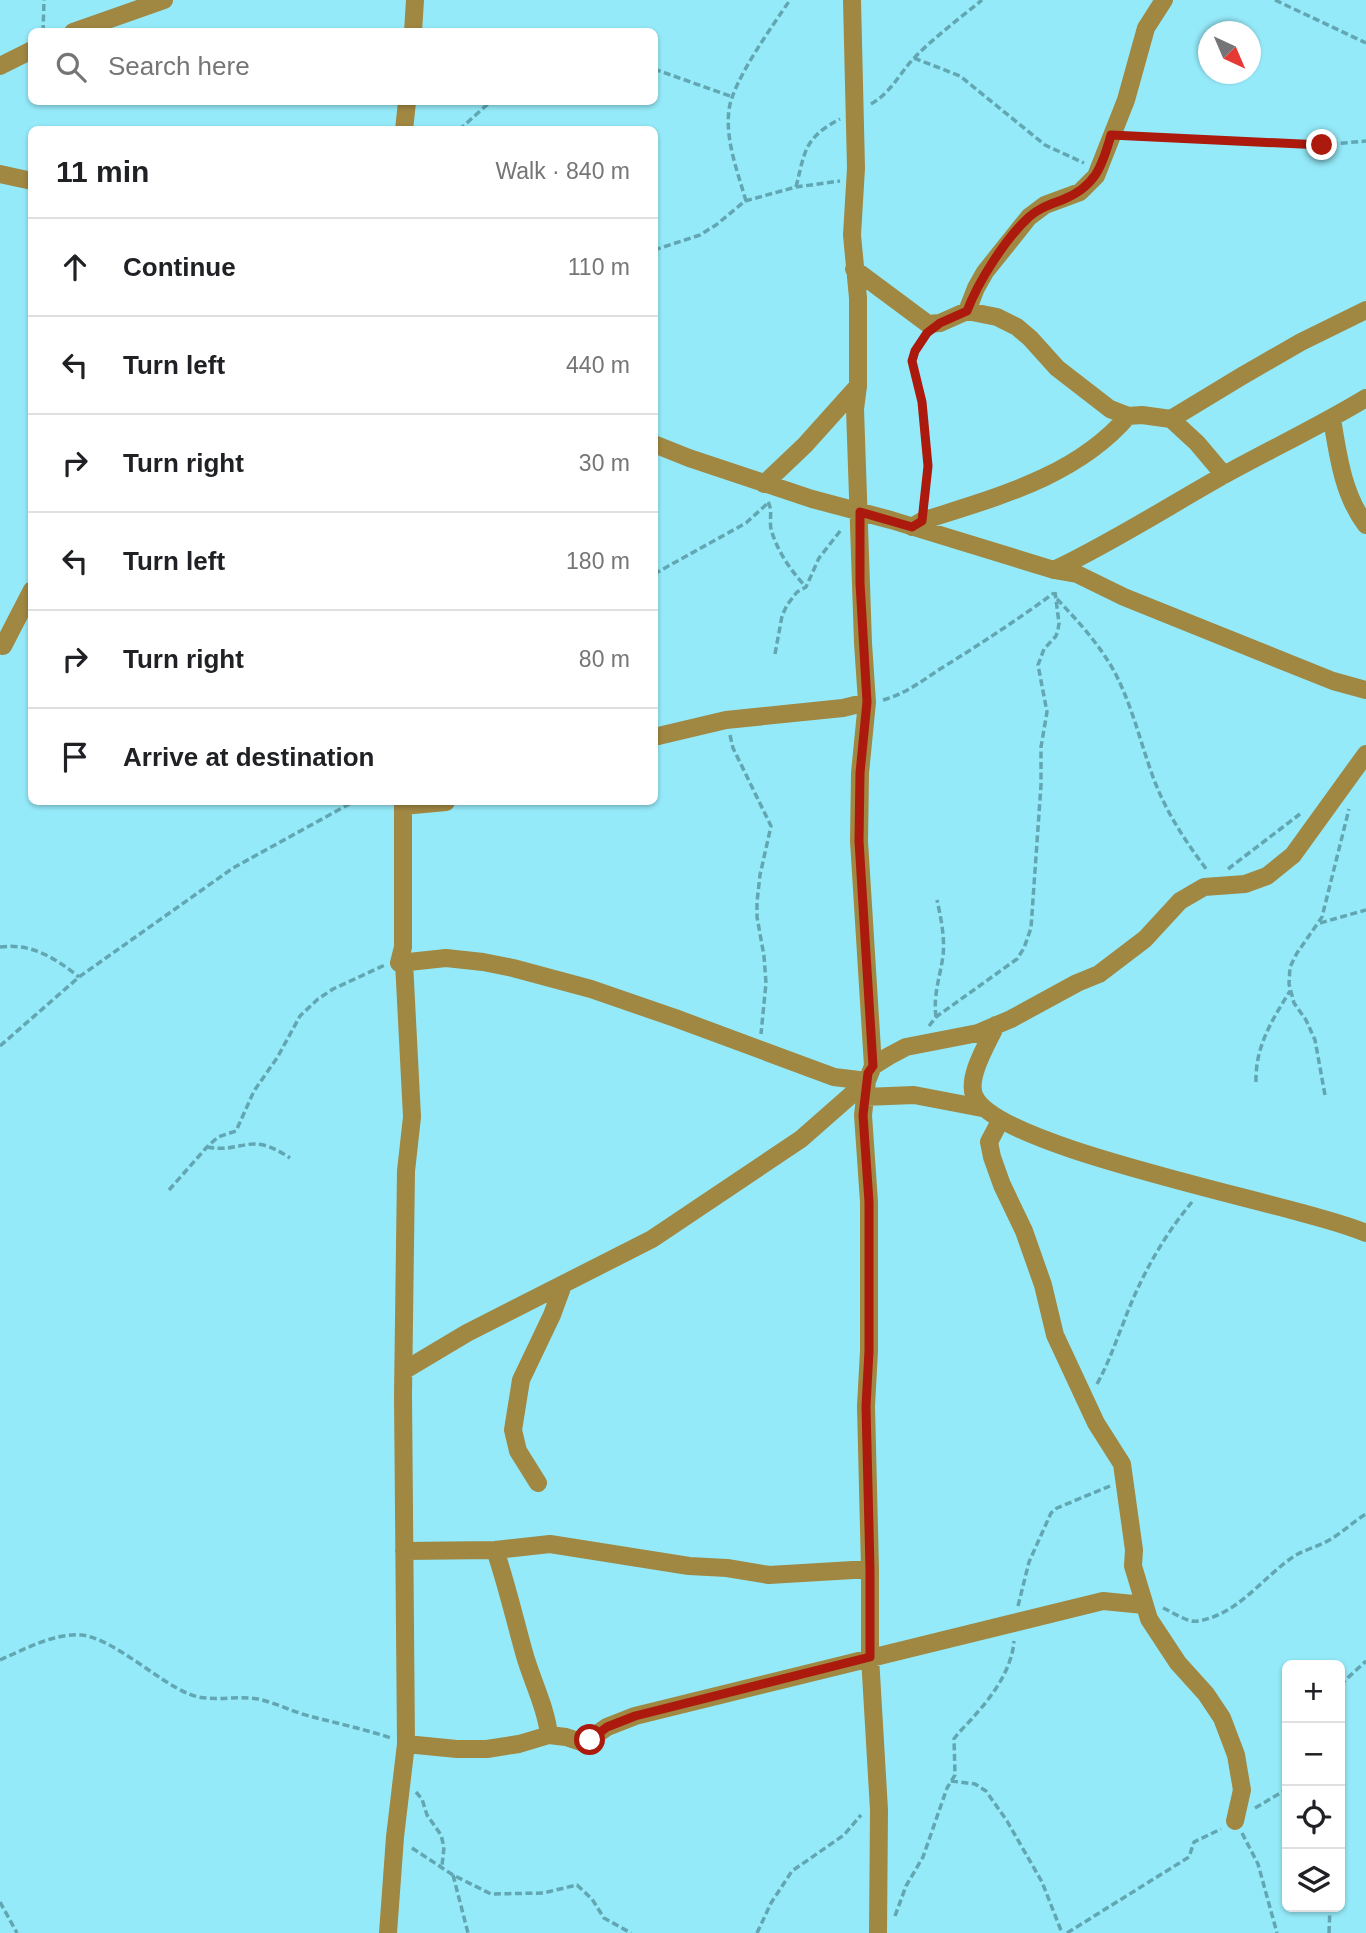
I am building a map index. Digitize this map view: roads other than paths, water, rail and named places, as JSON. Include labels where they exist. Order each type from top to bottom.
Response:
[{"type":"street","points":[[84,28],[164,0]]},
{"type":"street","points":[[413,28],[415,0]]},
{"type":"street","points":[[852,0],[856,178],[852,235],[858,298],[858,386],[855,409],[860,583],[867,702],[860,773],[859,841],[868,1081],[869,1351],[866,1406],[870,1657],[885,1928]]},
{"type":"street","points":[[967,311],[985,272],[1029,217],[1045,205],[1080,192],[1099,170],[1126,100],[1146,28],[1164,0]]},
{"type":"street","points":[[0,66],[28,52]]},
{"type":"street","points":[[404,126],[407,105]]},
{"type":"street","points":[[0,174],[28,180]]},
{"type":"street","points":[[854,269],[928,324],[940,323],[967,311],[997,317],[1017,327],[1057,368],[1110,409],[1128,416],[1171,419],[1198,443],[1224,475]]},
{"type":"street","points":[[1171,419],[1301,342],[1366,310]]},
{"type":"street","points":[[768,491],[858,386]]},
{"type":"street","points":[[1054,570],[1105,545],[1224,475],[1332,419],[1366,398]]},
{"type":"street","points":[[917,524],[1006,493],[1073,464],[1115,432],[1128,416]]},
{"type":"street","points":[[1332,419],[1343,480],[1366,525]]},
{"type":"street","points":[[658,446],[768,491],[860,514],[917,524],[1054,570],[1077,574],[1124,597],[1333,681],[1366,691]]},
{"type":"street","points":[[4,646],[28,598]]},
{"type":"street","points":[[658,736],[726,720],[843,708],[867,702]]},
{"type":"street","points":[[405,1370],[467,1333],[652,1238],[801,1139],[906,1047],[978,1033],[996,1025],[1099,974],[1145,939],[1180,901],[1212,884],[1245,884],[1267,876],[1293,855],[1366,754]]},
{"type":"street","points":[[388,1933],[395,1837],[406,1744],[403,1395],[406,1171],[412,1117],[401,963],[403,805]]},
{"type":"street","points":[[401,963],[446,958],[513,968],[591,989],[834,1077],[868,1081],[914,1095],[982,1108]]},
{"type":"street","points":[[996,1025],[974,1072],[972,1085],[974,1096],[982,1108],[1000,1121],[1050,1142],[1175,1180],[1305,1213],[1366,1233]]},
{"type":"street","points":[[1000,1121],[989,1142],[992,1157],[1035,1264],[1055,1335],[1086,1404],[1120,1459],[1134,1550],[1133,1566],[1143,1605],[1178,1663],[1206,1694],[1222,1718],[1236,1755],[1242,1790],[1235,1821]]},
{"type":"street","points":[[538,1483],[518,1451],[513,1430],[522,1380],[563,1284]]},
{"type":"street","points":[[404,1551],[495,1550],[550,1544],[689,1566],[727,1568],[769,1575],[870,1569]]},
{"type":"street","points":[[495,1550],[547,1719],[549,1735]]},
{"type":"street","points":[[406,1744],[480,1749],[519,1744],[549,1735],[584,1743],[607,1727],[627,1719],[870,1657],[1109,1600],[1143,1605]]}]
